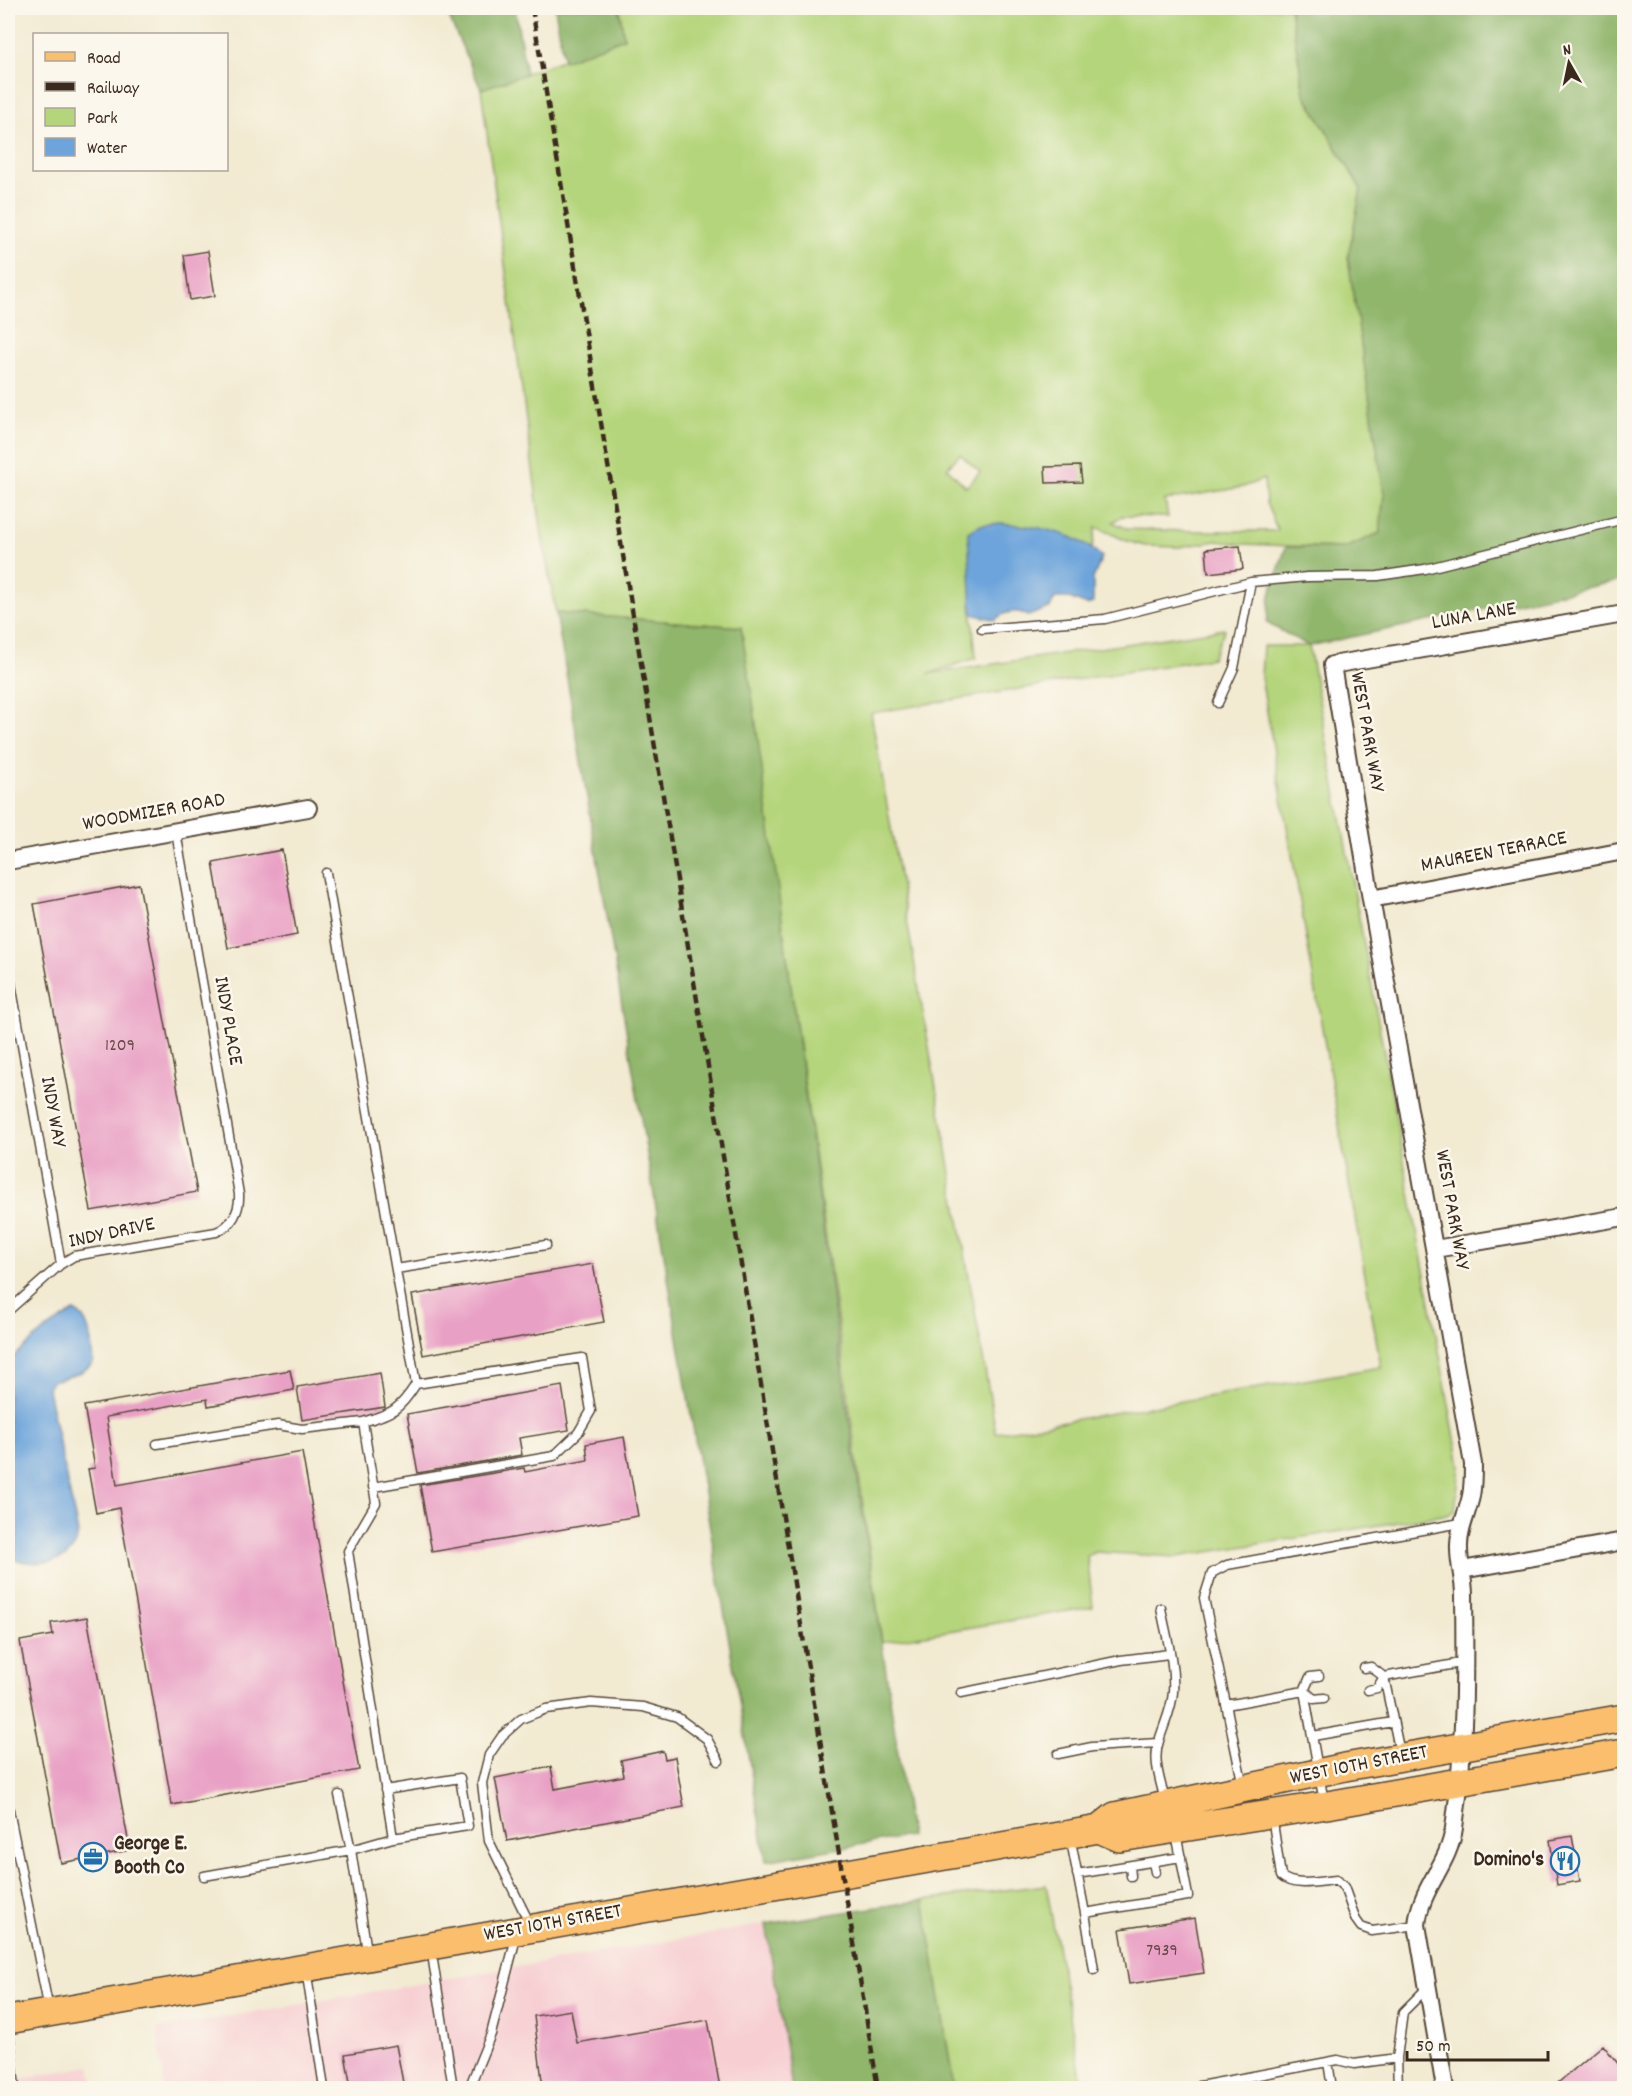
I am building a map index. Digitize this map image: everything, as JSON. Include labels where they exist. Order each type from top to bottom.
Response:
[{"type":"main road","name":"WEST 10TH STREET","points":[[1171,1817],[1272,1814],[1324,1805],[1624,1718]]},
{"type":"main road","name":"WEST 10TH STREET","points":[[8,2020],[368,1954],[525,1929],[1099,1829],[1120,1838],[1244,1789],[1400,1757],[1461,1764],[1624,1753]]},
{"type":"street","name":"LUNA LANE","points":[[1332,665],[1624,614]]},
{"type":"street","name":"WEST PARK WAY","points":[[1332,665],[1371,899],[1473,1464],[1471,1496],[1461,1523],[1459,1548],[1466,1662],[1461,1764],[1450,1847],[1421,1903],[1417,1924]]},
{"type":"street","name":"WOODMIZER ROAD","points":[[8,861],[308,808]]},
{"type":"street","name":"MAUREEN TERRACE","points":[[1371,899],[1624,851]]},
{"type":"street","points":[[1435,1249],[1624,1217]]},
{"type":"street","points":[[1462,1570],[1624,1541]]},
{"type":"street","points":[[1417,1924],[1445,2088]]},
{"type":"lane","points":[[982,629],[1105,619],[1251,582],[1307,577],[1378,576],[1425,568],[1624,519]]},
{"type":"lane","points":[[1218,703],[1234,668],[1251,582]]},
{"type":"lane","name":"INDY PLACE","points":[[176,832],[239,1194],[235,1216]]},
{"type":"lane","points":[[157,1444],[278,1425],[302,1429],[363,1422],[390,1413],[404,1402],[416,1384],[326,873]]},
{"type":"lane","name":"INDY WAY","points":[[8,967],[61,1264]]},
{"type":"lane","name":"INDY DRIVE","points":[[8,1311],[61,1264],[74,1256],[216,1232],[229,1224],[235,1216]]},
{"type":"lane","points":[[396,1269],[546,1245]]},
{"type":"lane","points":[[373,1487],[554,1456],[578,1433],[591,1411],[582,1358],[416,1384]]},
{"type":"lane","points":[[363,1422],[376,1503],[348,1551],[393,1838]]},
{"type":"lane","points":[[1244,1789],[1204,1598],[1212,1573],[1227,1564],[1461,1523]]},
{"type":"lane","points":[[1085,1913],[1188,1896],[1181,1857],[1158,1772],[1158,1743],[1171,1708],[1173,1691],[1161,1608]]},
{"type":"lane","points":[[961,1693],[1121,1660],[1169,1654]]},
{"type":"lane","points":[[1368,1690],[1377,1688],[1384,1677],[1466,1662]]},
{"type":"lane","points":[[1364,1668],[1371,1667],[1384,1677],[1400,1757]]},
{"type":"lane","points":[[1319,1676],[1310,1677],[1304,1691],[1324,1805]]},
{"type":"lane","points":[[1226,1705],[1304,1691]]},
{"type":"lane","points":[[1304,1691],[1314,1700],[1324,1698]]},
{"type":"lane","points":[[469,2088],[491,2034],[525,1929],[489,1841],[484,1814],[482,1783],[489,1755],[502,1736],[521,1719],[546,1708],[591,1703],[644,1707],[677,1718],[692,1728],[707,1739],[719,1761]]},
{"type":"lane","points":[[1313,1736],[1394,1722]]},
{"type":"lane","points":[[1058,1754],[1092,1747],[1158,1743]]},
{"type":"lane","points":[[204,1876],[351,1851],[393,1838],[468,1826],[460,1778],[385,1790]]},
{"type":"lane","points":[[339,1795],[368,1954]]},
{"type":"lane","points":[[8,1805],[49,2013]]},
{"type":"lane","points":[[1272,1814],[1281,1876],[1286,1881],[1293,1883],[1336,1880],[1344,1887],[1356,1920],[1361,1927],[1372,1931],[1417,1924]]},
{"type":"lane","points":[[1069,1834],[1094,1970]]},
{"type":"lane","points":[[1077,1874],[1181,1857]]},
{"type":"lane","points":[[1153,1862],[1155,1872]]},
{"type":"lane","points":[[1130,1866],[1131,1876]]},
{"type":"lane","points":[[1159,1890],[1162,1901]]},
{"type":"lane","points":[[1134,1894],[1135,1905]]},
{"type":"lane","points":[[430,1945],[453,2088]]},
{"type":"lane","points":[[306,1966],[324,2088]]},
{"type":"lane","points":[[1398,2088],[1397,2058],[1403,2012],[1427,1988]]},
{"type":"lane","points":[[8,2020],[15,2088]]},
{"type":"lane","points":[[1194,2087],[1338,2060],[1354,2064],[1397,2058]]},
{"type":"lane","points":[[1328,2062],[1332,2088]]},
{"type":"shaded area","points":[[766,1924],[792,2088],[165,2088],[157,2029]]},
{"type":"shaded area","points":[[90,2066],[94,2088],[8,2088],[8,2081]]},
{"type":"green space","points":[[445,8],[515,8],[526,74],[481,89]]},
{"type":"green space","points":[[555,8],[619,8],[624,38],[564,61]]},
{"type":"green space","points":[[619,8],[1290,8],[1304,93],[1361,189],[1348,258],[1384,494],[1380,533],[1345,548],[1217,541],[1179,547],[1145,546],[1127,541],[1096,527],[1092,548],[1071,537],[1050,532],[971,605],[976,658],[928,674],[1225,629],[1212,658],[871,713],[996,1433],[1381,1367],[1261,677],[1263,646],[1309,646],[1460,1465],[1455,1511],[1443,1515],[1176,1557],[1095,1552],[1087,1556],[1093,1607],[882,1642],[741,627],[556,613],[542,536],[481,89],[624,38]],"holes":[[[960,454],[980,472],[966,487],[947,468]],[[1264,479],[1266,503],[1278,531],[1128,529],[1113,522],[1122,516],[1168,517],[1165,500],[1243,487]]]},
{"type":"green space","points":[[1290,8],[1624,8],[1624,580],[1309,646],[1267,623],[1270,595],[1286,547],[1345,548],[1380,533],[1384,494],[1348,258],[1361,189],[1304,93]]},
{"type":"green space","points":[[556,613],[741,627],[843,1378],[910,1836],[766,1861]]},
{"type":"green space","points":[[1046,1885],[1083,2088],[954,2088],[924,1900]]},
{"type":"green space","points":[[924,1900],[954,2088],[792,2088],[766,1924]]},
{"type":"water","points":[[1001,523],[1041,528],[1068,536],[1092,548],[1102,557],[1093,579],[1093,603],[1087,605],[1069,598],[1055,598],[1050,608],[1028,616],[1020,612],[1011,612],[995,620],[972,614],[968,532],[981,525]]},
{"type":"water","points":[[74,1311],[80,1315],[87,1326],[93,1363],[79,1373],[52,1381],[48,1389],[78,1533],[76,1542],[69,1554],[53,1561],[25,1562],[8,1559],[8,1362],[43,1331]]},
{"type":"building","points":[[208,251],[215,296],[190,300],[184,255]]},
{"type":"building","points":[[1080,466],[1082,482],[1046,483],[1045,467]]},
{"type":"building","points":[[1240,546],[1243,569],[1208,573],[1206,549]]},
{"type":"building","points":[[282,850],[297,935],[228,948],[213,863]]},
{"type":"building","points":[[139,884],[197,1192],[91,1211],[34,904]]},
{"type":"building","points":[[593,1264],[604,1322],[423,1355],[412,1295]]},
{"type":"building","points":[[290,1370],[294,1390],[208,1406],[207,1399],[106,1417],[117,1485],[302,1452],[359,1770],[172,1805],[119,1508],[96,1513],[88,1469],[95,1468],[84,1406]]},
{"type":"building","points":[[380,1373],[385,1407],[302,1420],[297,1387]]},
{"type":"building","points":[[562,1386],[569,1430],[519,1438],[522,1455],[418,1473],[407,1414]]},
{"type":"building","points":[[624,1437],[638,1516],[432,1552],[420,1485],[524,1468],[525,1472],[588,1460],[586,1444]]},
{"type":"building","points":[[87,1617],[130,1850],[61,1863],[20,1641],[53,1635],[51,1623]]},
{"type":"building","points":[[663,1751],[665,1759],[675,1757],[684,1807],[507,1841],[495,1778],[551,1767],[555,1789],[624,1776],[621,1760]]},
{"type":"building","name":"Domino's","points":[[1572,1836],[1580,1881],[1557,1885],[1550,1840]]},
{"type":"building","points":[[1195,1918],[1204,1973],[1129,1984],[1120,1929]]},
{"type":"building","points":[[571,2010],[577,2043],[708,2020],[720,2088],[543,2088],[534,2016]]},
{"type":"building","points":[[396,2045],[404,2088],[351,2088],[345,2054]]},
{"type":"building","points":[[1603,2045],[1624,2071],[1624,2081],[1616,2088],[1552,2088]]},
{"type":"railway","points":[[532,8],[878,2088]]},
{"type":"place","name":"George E. Booth Co","points":[[93,1857]]},
{"type":"place","name":"Domino's","points":[[1565,1861]]}]
